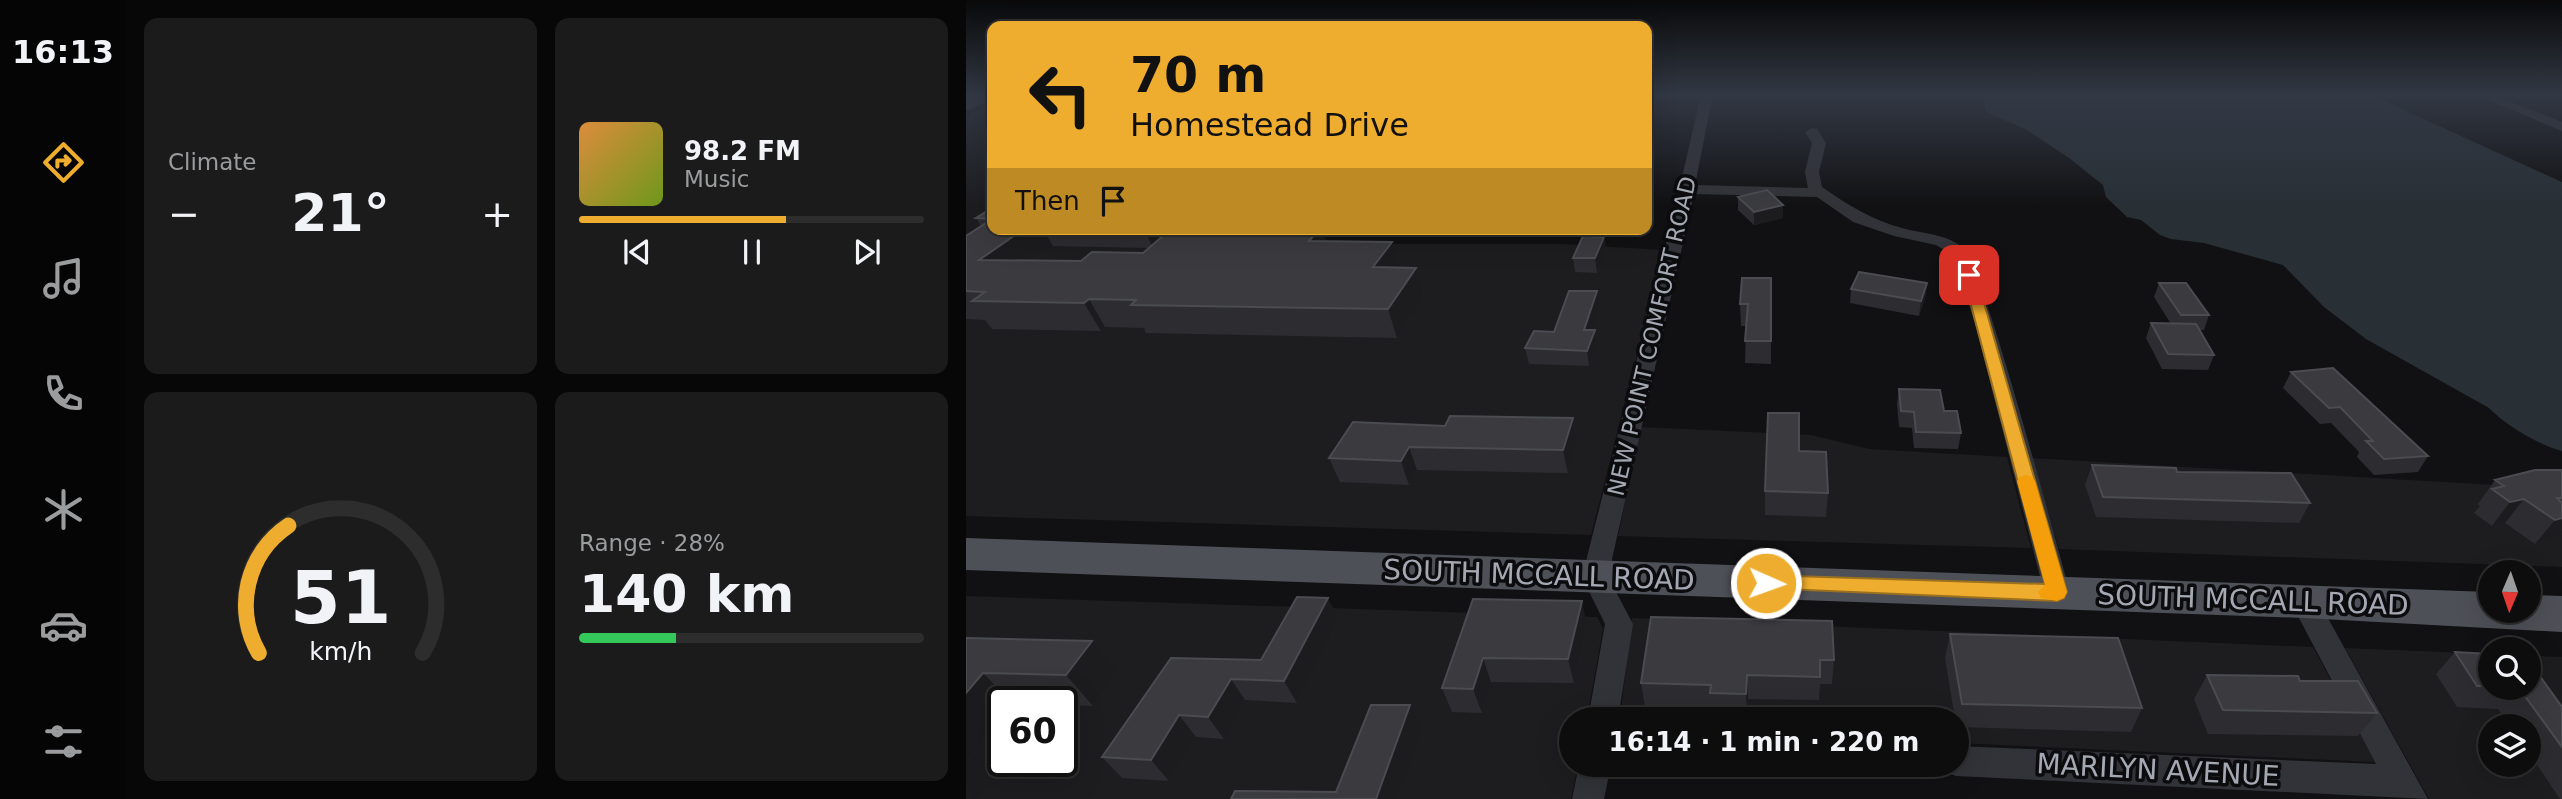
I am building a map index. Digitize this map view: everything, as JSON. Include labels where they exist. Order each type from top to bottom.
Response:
[{"type":"main road","name":"SOUTH MCCALL ROAD","points":[[966,554],[2304,601],[2478,610]]},
{"type":"main road","name":"SOUTH MCCALL ROAD","points":[[2541,613],[2562,614]]},
{"type":"street","name":"NEW POINT COMFORT ROAD","points":[[1595,577],[1699,131]]},
{"type":"street","points":[[1812,132],[1819,143],[1813,161],[1815,186]]},
{"type":"street","points":[[1689,183],[1815,186],[1859,219],[1900,233],[1941,241],[1959,252],[1984,323],[2057,592]]},
{"type":"street","points":[[1595,577],[1619,624],[1606,707]]},
{"type":"street","points":[[2304,601],[2407,790]]},
{"type":"street","name":"MARILYN AVENUE","points":[[1969,762],[2407,790]]},
{"type":"street","points":[[1588,799],[1593,777]]},
{"type":"shaded area","points":[[966,131],[987,131],[987,235],[1226,235],[1354,244],[1560,244],[1664,250],[1591,535],[966,516]]},
{"type":"shaded area","points":[[2029,131],[2451,131],[2562,182],[2562,451],[2523,434],[2489,408],[2366,339],[2324,307],[2283,265],[2204,243],[2171,239],[2160,235],[2141,220],[2127,217],[2106,197],[2103,185]]},
{"type":"shaded area","points":[[1641,427],[1811,435],[1870,449],[2007,457],[2031,548],[1618,536]]},
{"type":"shaded area","points":[[2032,458],[2562,489],[2562,567],[2541,566],[2541,560],[2478,560],[2478,564],[2059,549]]},
{"type":"shaded area","points":[[966,596],[1597,617],[1603,628],[1589,707],[1559,707],[1559,777],[1576,777],[1571,799],[966,799]]},
{"type":"shaded area","points":[[1632,618],[2313,647],[2375,762],[1969,744],[1969,707],[1621,707]]},
{"type":"shaded area","points":[[2345,648],[2478,654],[2478,700],[2541,700],[2541,656],[2562,657],[2562,799],[2429,799]]},
{"type":"building","points":[[1767,190],[1783,205],[1754,212],[1738,197]]},
{"type":"building","points":[[987,211],[987,219],[976,218]]},
{"type":"building","points":[[987,222],[987,235],[1015,235],[979,260],[1081,261],[1092,252],[1143,253],[1164,235],[1314,235],[1309,241],[1392,242],[1373,267],[1416,268],[1388,309],[1131,305],[1136,300],[1089,299],[1084,303],[972,301],[985,292],[966,291],[966,236]]},
{"type":"building","points":[[1583,236],[1604,237],[1595,258],[1573,258]]},
{"type":"building","points":[[1859,272],[1927,283],[1921,301],[1851,289]]},
{"type":"building","points":[[1742,278],[1771,278],[1771,341],[1745,341],[1748,304],[1740,304]]},
{"type":"building","points":[[2159,283],[2186,283],[2209,315],[2181,315]]},
{"type":"building","points":[[1569,291],[1597,291],[1584,330],[1595,330],[1587,351],[1525,348],[1534,331],[1554,332]]},
{"type":"building","points":[[2151,323],[2196,324],[2214,355],[2168,354]]},
{"type":"building","points":[[2333,368],[2428,456],[2384,459],[2366,441],[2373,441],[2340,407],[2329,408],[2291,372]]},
{"type":"building","points":[[1899,389],[1940,390],[1944,411],[1957,411],[1961,433],[1916,432],[1914,412],[1901,411]]},
{"type":"building","points":[[1768,413],[1799,413],[1799,451],[1826,452],[1828,493],[1765,491]]},
{"type":"building","points":[[1450,416],[1573,418],[1563,450],[1409,447],[1401,461],[1329,458],[1353,422],[1445,426]]},
{"type":"building","points":[[2092,465],[2176,468],[2177,472],[2291,473],[2310,503],[2103,497]]},
{"type":"building","points":[[2535,470],[2562,470],[2562,498],[2557,498],[2562,503],[2562,518],[2555,520],[2524,499],[2510,502],[2492,489],[2504,486],[2495,480]]},
{"type":"building","points":[[1297,597],[1328,598],[1284,681],[1231,679],[1208,717],[1179,715],[1151,760],[1102,757],[1171,658],[1261,660]]},
{"type":"building","points":[[1473,599],[1582,601],[1568,659],[1483,658],[1473,689],[1442,688]]},
{"type":"building","points":[[1651,617],[1832,621],[1834,660],[1820,660],[1820,677],[1747,675],[1746,694],[1710,693],[1711,685],[1641,683]]},
{"type":"building","points":[[1950,634],[2118,638],[2142,708],[1962,704]]},
{"type":"building","points":[[966,638],[1092,641],[1066,675],[983,673],[966,693]]},
{"type":"building","points":[[2455,652],[2478,653],[2477,686]]},
{"type":"building","points":[[2207,675],[2298,676],[2300,681],[2358,681],[2377,713],[2223,710]]},
{"type":"building","points":[[2541,678],[2562,707],[2562,747],[2541,718],[2541,714],[2538,714],[2528,700],[2541,700]]},
{"type":"building","points":[[1371,705],[1410,705],[1376,799],[1231,799],[1235,791],[1336,792]]},
{"type":"slow traffic","points":[[2026,481],[2057,592],[2049,592]]},
{"type":"route","points":[[1766,583],[2057,592],[1969,275]]}]
